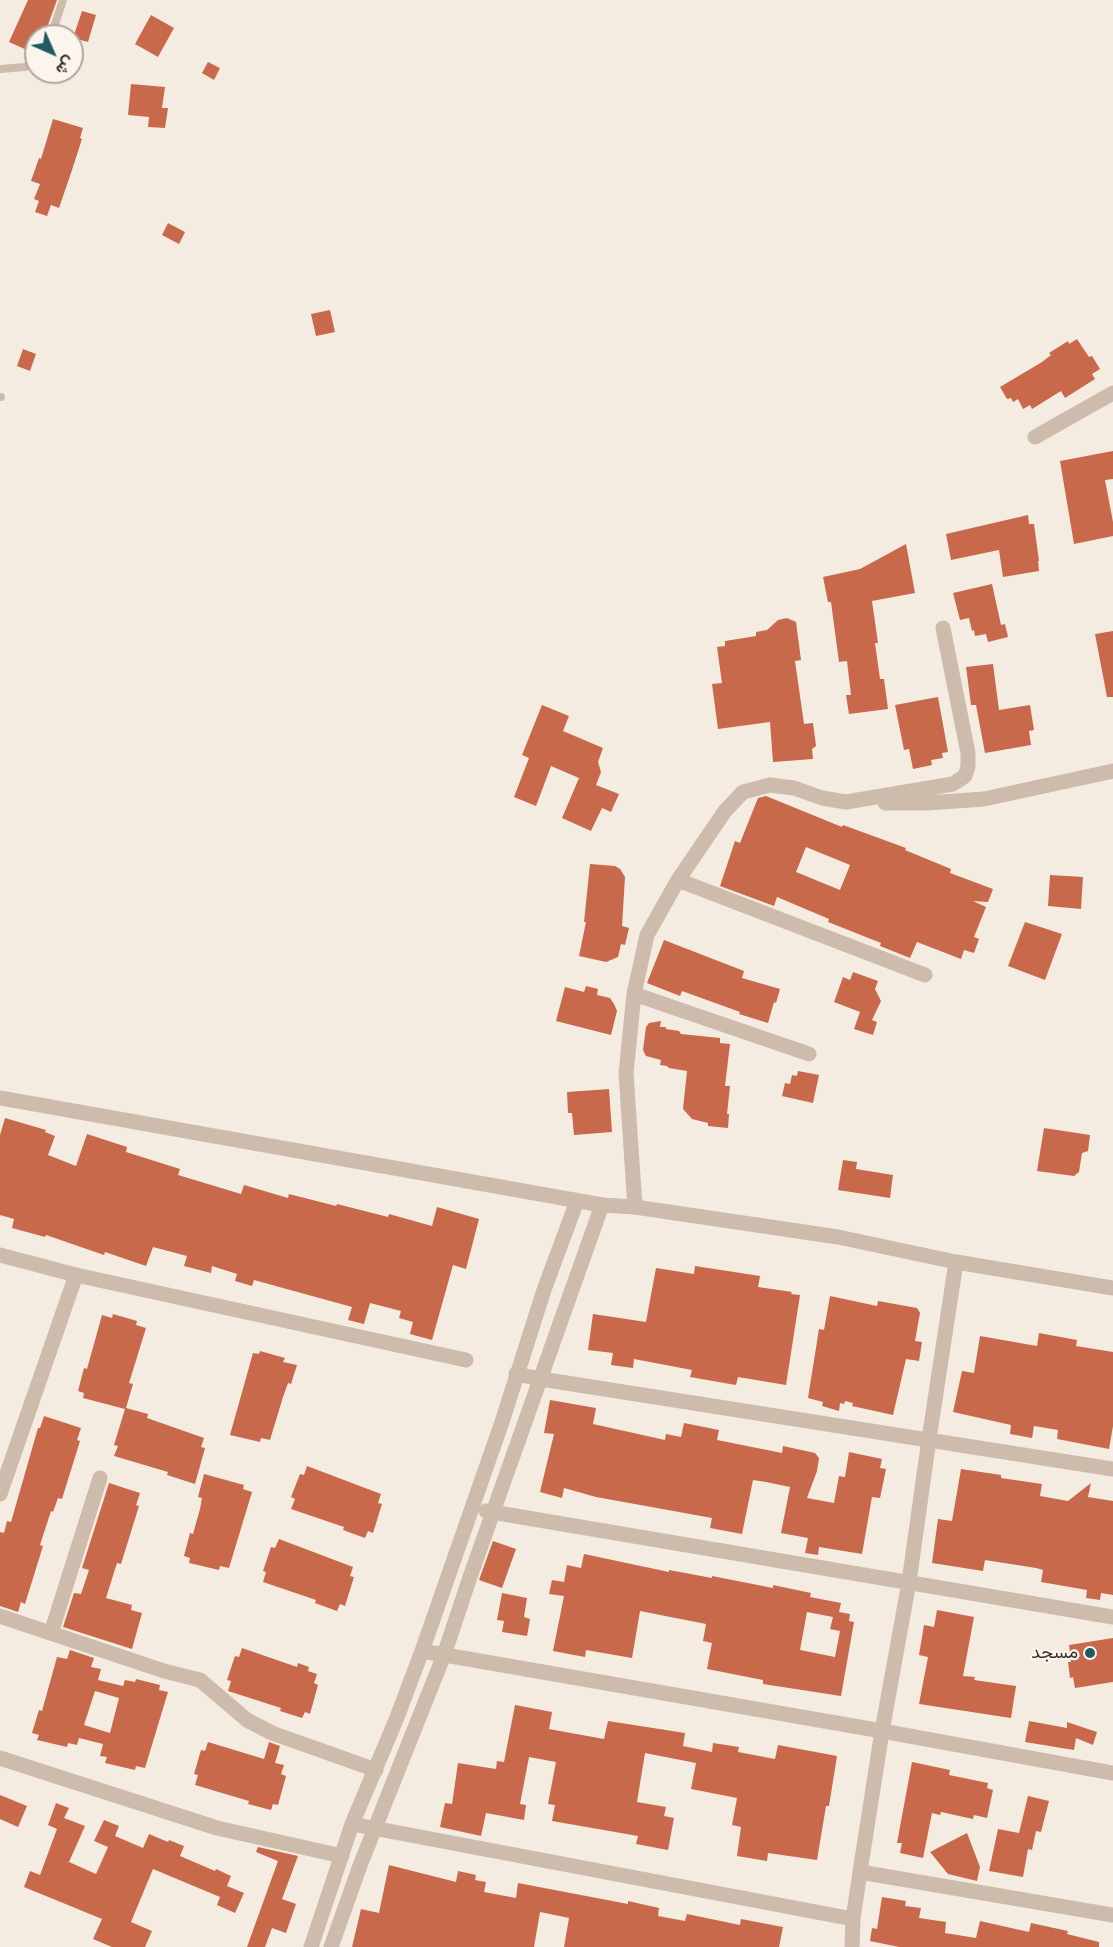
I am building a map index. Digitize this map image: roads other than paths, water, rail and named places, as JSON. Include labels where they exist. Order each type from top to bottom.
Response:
[{"type":"street","points":[[1035,437],[1113,393]]},
{"type":"street","points":[[846,802],[953,784],[964,776],[968,767],[968,753],[943,628]]},
{"type":"street","points":[[635,1207],[626,1073],[634,994],[647,935],[678,880],[725,811],[744,792],[770,785],[794,788],[822,798],[846,802],[927,803],[984,799],[1113,771]]},
{"type":"street","points":[[678,880],[925,975]]},
{"type":"street","points":[[634,994],[809,1054]]},
{"type":"street","points":[[0,1098],[577,1201],[635,1207],[838,1237],[956,1262],[1113,1288]]},
{"type":"street","points":[[311,1947],[352,1824],[376,1770],[422,1652],[502,1422],[544,1290],[577,1201]]},
{"type":"street","points":[[331,1947],[444,1656],[603,1205]]},
{"type":"street","points":[[0,1255],[76,1275],[466,1360]]},
{"type":"street","points":[[852,1947],[853,1919],[860,1872],[909,1582],[928,1438],[956,1262]]},
{"type":"street","points":[[0,1494],[76,1275]]},
{"type":"street","points":[[516,1374],[1113,1469]]},
{"type":"street","points":[[51,1633],[100,1478]]},
{"type":"street","points":[[472,1509],[1113,1617]]},
{"type":"street","points":[[0,1616],[164,1671],[200,1680],[247,1720],[272,1733],[376,1770]]},
{"type":"street","points":[[422,1652],[1113,1773]]},
{"type":"street","points":[[0,1758],[217,1828],[342,1856]]},
{"type":"street","points":[[352,1824],[853,1919]]},
{"type":"street","points":[[860,1872],[1112,1910]]},
{"type":"lane","points":[[55,24],[63,0]]},
{"type":"lane","points":[[0,69],[24,67]]},
{"type":"place","name":"مسجد","points":[[1090,1653]]}]
